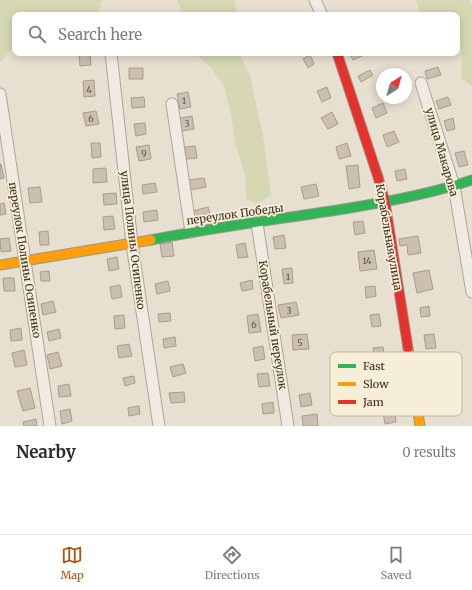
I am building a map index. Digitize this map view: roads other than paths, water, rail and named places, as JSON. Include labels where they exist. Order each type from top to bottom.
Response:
[{"type":"street","points":[[315,0],[321,12]]},
{"type":"street","name":"улица Полины Осипенко","points":[[111,56],[132,244],[159,426]]},
{"type":"street","name":"Корабельная улица","points":[[338,56],[385,202],[408,352]]},
{"type":"street","name":"улица Макарова","points":[[421,83],[454,186],[472,292]]},
{"type":"street","name":"переулок Полины Осипенко","points":[[0,94],[50,426]]},
{"type":"street","points":[[172,104],[191,232]]},
{"type":"street","name":"переулок Победы","points":[[0,265],[132,244],[191,232],[385,202],[454,186],[472,180]]},
{"type":"street","name":"Корабельный переулок","points":[[257,223],[288,426]]},
{"type":"street","name":"Корабельная улица","points":[[418,416],[420,426]]}]
